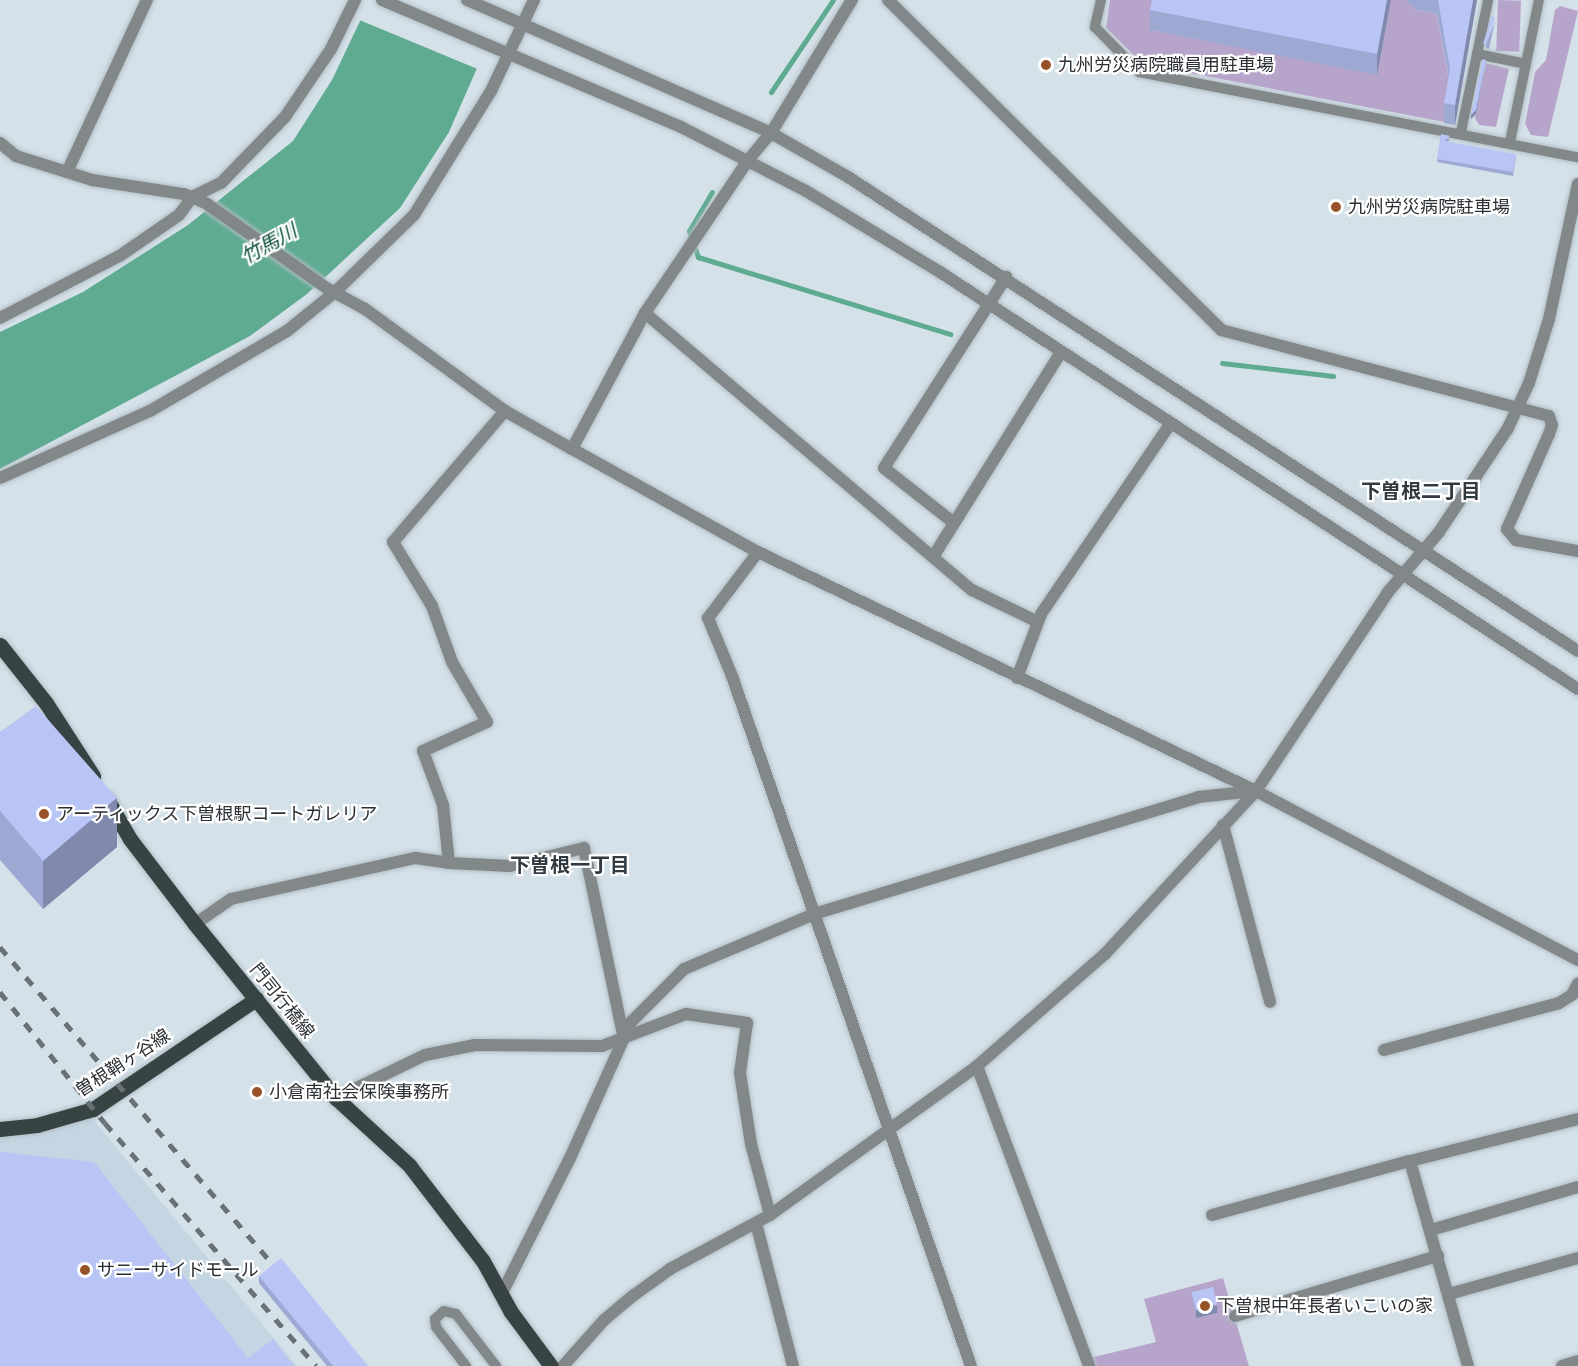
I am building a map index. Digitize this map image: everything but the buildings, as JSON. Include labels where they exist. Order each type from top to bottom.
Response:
[{"type":"main road","name":"門司行橋線","points":[[0,645],[46,703],[130,838],[195,924],[336,1098],[409,1165],[483,1261],[501,1294],[551,1366]]},
{"type":"main road","name":"曽根鞘ヶ谷線","points":[[0,1129],[56,1121],[93,1109],[256,999]]},
{"type":"street","points":[[67,172],[147,0]]},
{"type":"street","points":[[0,318],[122,255],[178,214],[192,197],[221,183],[285,117],[331,49],[355,0]]},
{"type":"street","points":[[382,0],[749,159],[867,225],[1578,689]]},
{"type":"street","points":[[467,0],[771,133],[1006,277],[1578,651]]},
{"type":"street","points":[[0,478],[150,411],[287,331],[414,216],[447,167],[520,22],[534,0]]},
{"type":"street","points":[[572,449],[645,314],[749,159],[771,133],[852,0]]},
{"type":"street","points":[[888,0],[1221,330],[1549,416],[1552,424],[1508,522],[1508,534],[1516,540],[1578,551]]},
{"type":"street","points":[[0,144],[16,156],[67,172],[192,197],[207,204],[331,290],[365,309],[505,411],[758,552],[1256,791],[1578,960]]},
{"type":"street","points":[[563,1366],[603,1320],[634,1295],[670,1269],[770,1215],[890,1132],[977,1066],[1105,954],[1256,791],[1401,574],[1423,550],[1460,502],[1518,407],[1549,319],[1578,184]]},
{"type":"street","points":[[954,524],[884,468],[987,303],[1006,277]]},
{"type":"street","points":[[645,314],[972,590],[1038,622]]},
{"type":"street","points":[[933,557],[1061,352]]},
{"type":"street","points":[[449,863],[443,805],[423,751],[487,722],[452,663],[432,606],[393,542],[505,411]]},
{"type":"street","points":[[1017,678],[1038,622],[1170,424]]},
{"type":"street","points":[[758,552],[708,618],[814,914],[971,1366]]},
{"type":"street","points":[[501,1294],[570,1158],[631,1022],[684,969],[814,914],[1198,797],[1256,791]]},
{"type":"street","points":[[1223,825],[1270,1002]]},
{"type":"street","points":[[195,924],[231,899],[415,858],[449,863],[510,866],[584,848],[624,1039]]},
{"type":"street","points":[[1384,1050],[1559,1003],[1572,995],[1578,983]]},
{"type":"street","points":[[336,1098],[425,1055],[475,1045],[603,1046],[686,1014],[747,1023],[740,1073],[751,1144],[770,1215]]},
{"type":"street","points":[[977,1066],[1089,1366]]},
{"type":"street","points":[[1212,1215],[1410,1161],[1578,1119]]},
{"type":"street","points":[[1410,1161],[1468,1366]]},
{"type":"street","points":[[1431,1230],[1578,1187]]},
{"type":"street","points":[[756,1223],[793,1366]]},
{"type":"street","points":[[1235,1316],[1438,1256]]},
{"type":"street","points":[[1449,1294],[1578,1258]]},
{"type":"street","points":[[1562,1366],[1578,1361]]},
{"type":"lane","points":[[1101,0],[1095,27],[1138,72],[1461,132],[1578,158]]},
{"type":"lane","points":[[1461,132],[1488,0]]},
{"type":"lane","points":[[1510,142],[1539,0]]},
{"type":"lane","points":[[1477,54],[1526,64]]},
{"type":"lane","points":[[466,1366],[436,1327],[435,1319],[444,1311],[456,1314],[496,1366]]},
{"type":"shaded area","points":[[1110,0],[1156,0],[1151,30],[1377,74],[1391,0],[1407,0],[1417,10],[1437,14],[1448,75],[1453,75],[1444,122],[1143,64],[1106,28]]},
{"type":"shaded area","points":[[1498,0],[1521,1],[1519,52],[1496,51]]},
{"type":"shaded area","points":[[1560,6],[1578,11],[1548,137],[1531,135],[1525,124],[1535,72],[1546,60],[1555,10]]},
{"type":"shaded area","points":[[1486,63],[1509,69],[1496,127],[1479,125],[1475,118]]},
{"type":"shaded area","name":"サニーサイドモール","points":[[91,1117],[297,1366],[0,1366],[0,1135],[14,1137]]},
{"type":"shaded area","points":[[1223,1278],[1249,1366],[1092,1366],[1090,1358],[1156,1342],[1144,1299]]},
{"type":"water","name":"竹馬川","points":[[370,0],[507,0],[449,132],[400,208],[307,294],[250,336],[0,469],[0,332],[83,292],[188,225],[293,141],[332,80]]},
{"type":"pier","points":[[366,0],[510,0],[480,70],[357,19]]},
{"type":"waterway","points":[[771,92],[833,0]]},
{"type":"waterway","points":[[712,192],[689,231],[698,257],[950,334]]},
{"type":"waterway","points":[[1222,363],[1333,376]]},
{"type":"railway","points":[[0,947],[284,1277]]},
{"type":"railway","points":[[0,992],[105,1123],[316,1366]]},
{"type":"place","name":"九州労災病院職員用駐車場","points":[[1046,65]]},
{"type":"place","name":"九州労災病院駐車場","points":[[1336,207]]},
{"type":"place","name":"アーティックス下曽根駅コートガレリア","points":[[44,814]]},
{"type":"place","name":"小倉南社会保険事務所","points":[[257,1092]]},
{"type":"place","name":"サニーサイドモール","points":[[85,1270]]},
{"type":"place","name":"下曽根中年長者いこいの家","points":[[1205,1306]]},
{"type":"district","name":"下曽根二丁目","points":[[1421,491]]},
{"type":"district","name":"下曽根一丁目","points":[[570,865]]}]
